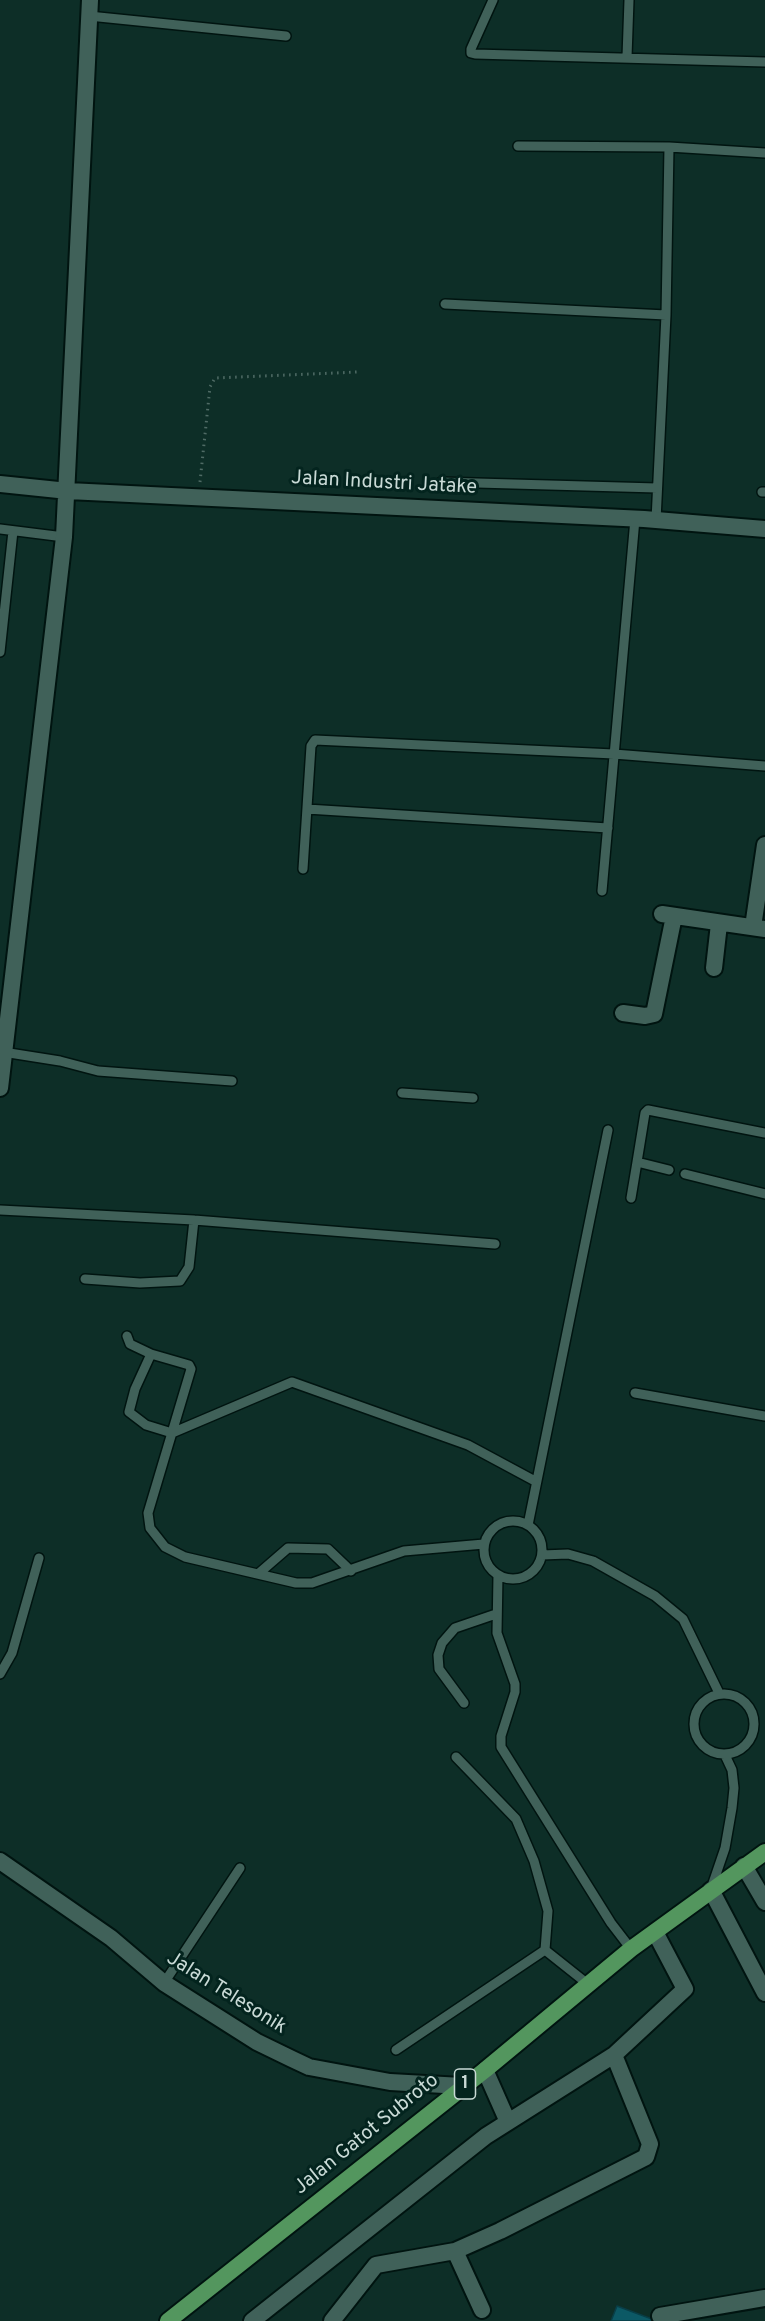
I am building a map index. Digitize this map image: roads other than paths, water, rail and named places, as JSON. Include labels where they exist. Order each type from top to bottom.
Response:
[{"type":"highway","name":"Jalan Gatot Subroto","points":[[168,2321],[485,2070],[631,1949],[765,1852]]},
{"type":"street","points":[[0,1088],[68,491],[89,8]]},
{"type":"street","name":"Jalan Industri Jatake","points":[[0,484],[68,491],[656,520],[765,529]]},
{"type":"street","points":[[623,1012],[645,1016],[654,1014],[668,915],[759,928],[765,845]]},
{"type":"street","points":[[714,968],[719,924]]},
{"type":"street","name":"Jalan Telesonik","points":[[0,1861],[111,1938],[164,1983],[257,2042],[309,2067],[390,2082],[462,2086]]},
{"type":"street","points":[[744,1866],[765,1902]]},
{"type":"street","points":[[711,1890],[765,1993]]},
{"type":"street","points":[[252,2321],[486,2136],[614,2055],[685,1989],[655,1932]]},
{"type":"street","points":[[332,2321],[376,2265],[454,2251],[649,2154],[650,2144],[614,2055]]},
{"type":"street","points":[[485,2070],[508,2122]]},
{"type":"street","points":[[454,2251],[482,2310]]},
{"type":"street","points":[[660,2316],[765,2298]]},
{"type":"lane","points":[[493,0],[471,53],[765,62]]},
{"type":"lane","points":[[627,57],[629,0]]},
{"type":"lane","points":[[89,8],[286,36]]},
{"type":"lane","points":[[518,146],[669,147],[765,153]]},
{"type":"lane","points":[[656,520],[666,315],[669,147]]},
{"type":"lane","points":[[445,304],[666,315]]},
{"type":"lane","points":[[441,482],[657,488]]},
{"type":"lane","points":[[602,891],[635,519]]},
{"type":"lane","points":[[0,529],[64,537]]},
{"type":"lane","points":[[0,652],[13,531]]},
{"type":"lane","points":[[303,869],[311,746],[315,740],[614,754],[765,766]]},
{"type":"lane","points":[[307,809],[608,828]]},
{"type":"lane","points":[[3,1052],[50,1059],[98,1071],[232,1081]]},
{"type":"lane","points":[[402,1093],[474,1098]]},
{"type":"lane","points":[[631,1198],[645,1113],[648,1110],[765,1134]]},
{"type":"lane","points":[[528,1525],[536,1481],[548,1440],[608,1130]]},
{"type":"lane","points":[[637,1162],[669,1170]]},
{"type":"lane","points":[[685,1174],[765,1194]]},
{"type":"lane","points":[[0,1210],[194,1220],[495,1244]]},
{"type":"lane","points":[[85,1279],[140,1283],[180,1281],[189,1267],[194,1220]]},
{"type":"lane","points":[[127,1336],[130,1344],[151,1354],[191,1367],[148,1513],[150,1528],[165,1547],[185,1557],[296,1583],[312,1584],[404,1551],[484,1544]]},
{"type":"lane","points":[[151,1354],[135,1389],[129,1412],[146,1425],[172,1434],[285,1382],[292,1382],[468,1445],[536,1481]]},
{"type":"lane","points":[[635,1393],[765,1416]]},
{"type":"lane","points":[[510,1521],[528,1525],[537,1533],[542,1555],[530,1574],[508,1579],[498,1575],[489,1567],[484,1556],[484,1544],[493,1528],[510,1521]]},
{"type":"lane","points":[[258,1574],[288,1548],[328,1550],[351,1571]]},
{"type":"lane","points":[[542,1555],[568,1554],[593,1561],[655,1596],[683,1619],[719,1693]]},
{"type":"lane","points":[[0,1674],[12,1653],[39,1558]]},
{"type":"lane","points":[[498,1575],[497,1633],[515,1692],[501,1736],[501,1747],[611,1923],[631,1949]]},
{"type":"lane","points":[[464,1703],[439,1668],[438,1655],[442,1643],[454,1628],[496,1614]]},
{"type":"lane","points":[[719,1693],[736,1695],[749,1705],[755,1721],[753,1737],[741,1750],[725,1755],[710,1751],[698,1741],[693,1727],[696,1712],[705,1699],[719,1693]]},
{"type":"lane","points":[[711,1890],[725,1848],[732,1808],[733,1779],[725,1755]]},
{"type":"lane","points":[[456,1757],[516,1819],[534,1861],[548,1911],[545,1950]]},
{"type":"lane","points":[[164,1983],[240,1868]]},
{"type":"lane","points":[[545,1950],[589,1985]]},
{"type":"lane","points":[[396,2050],[545,1950]]}]
